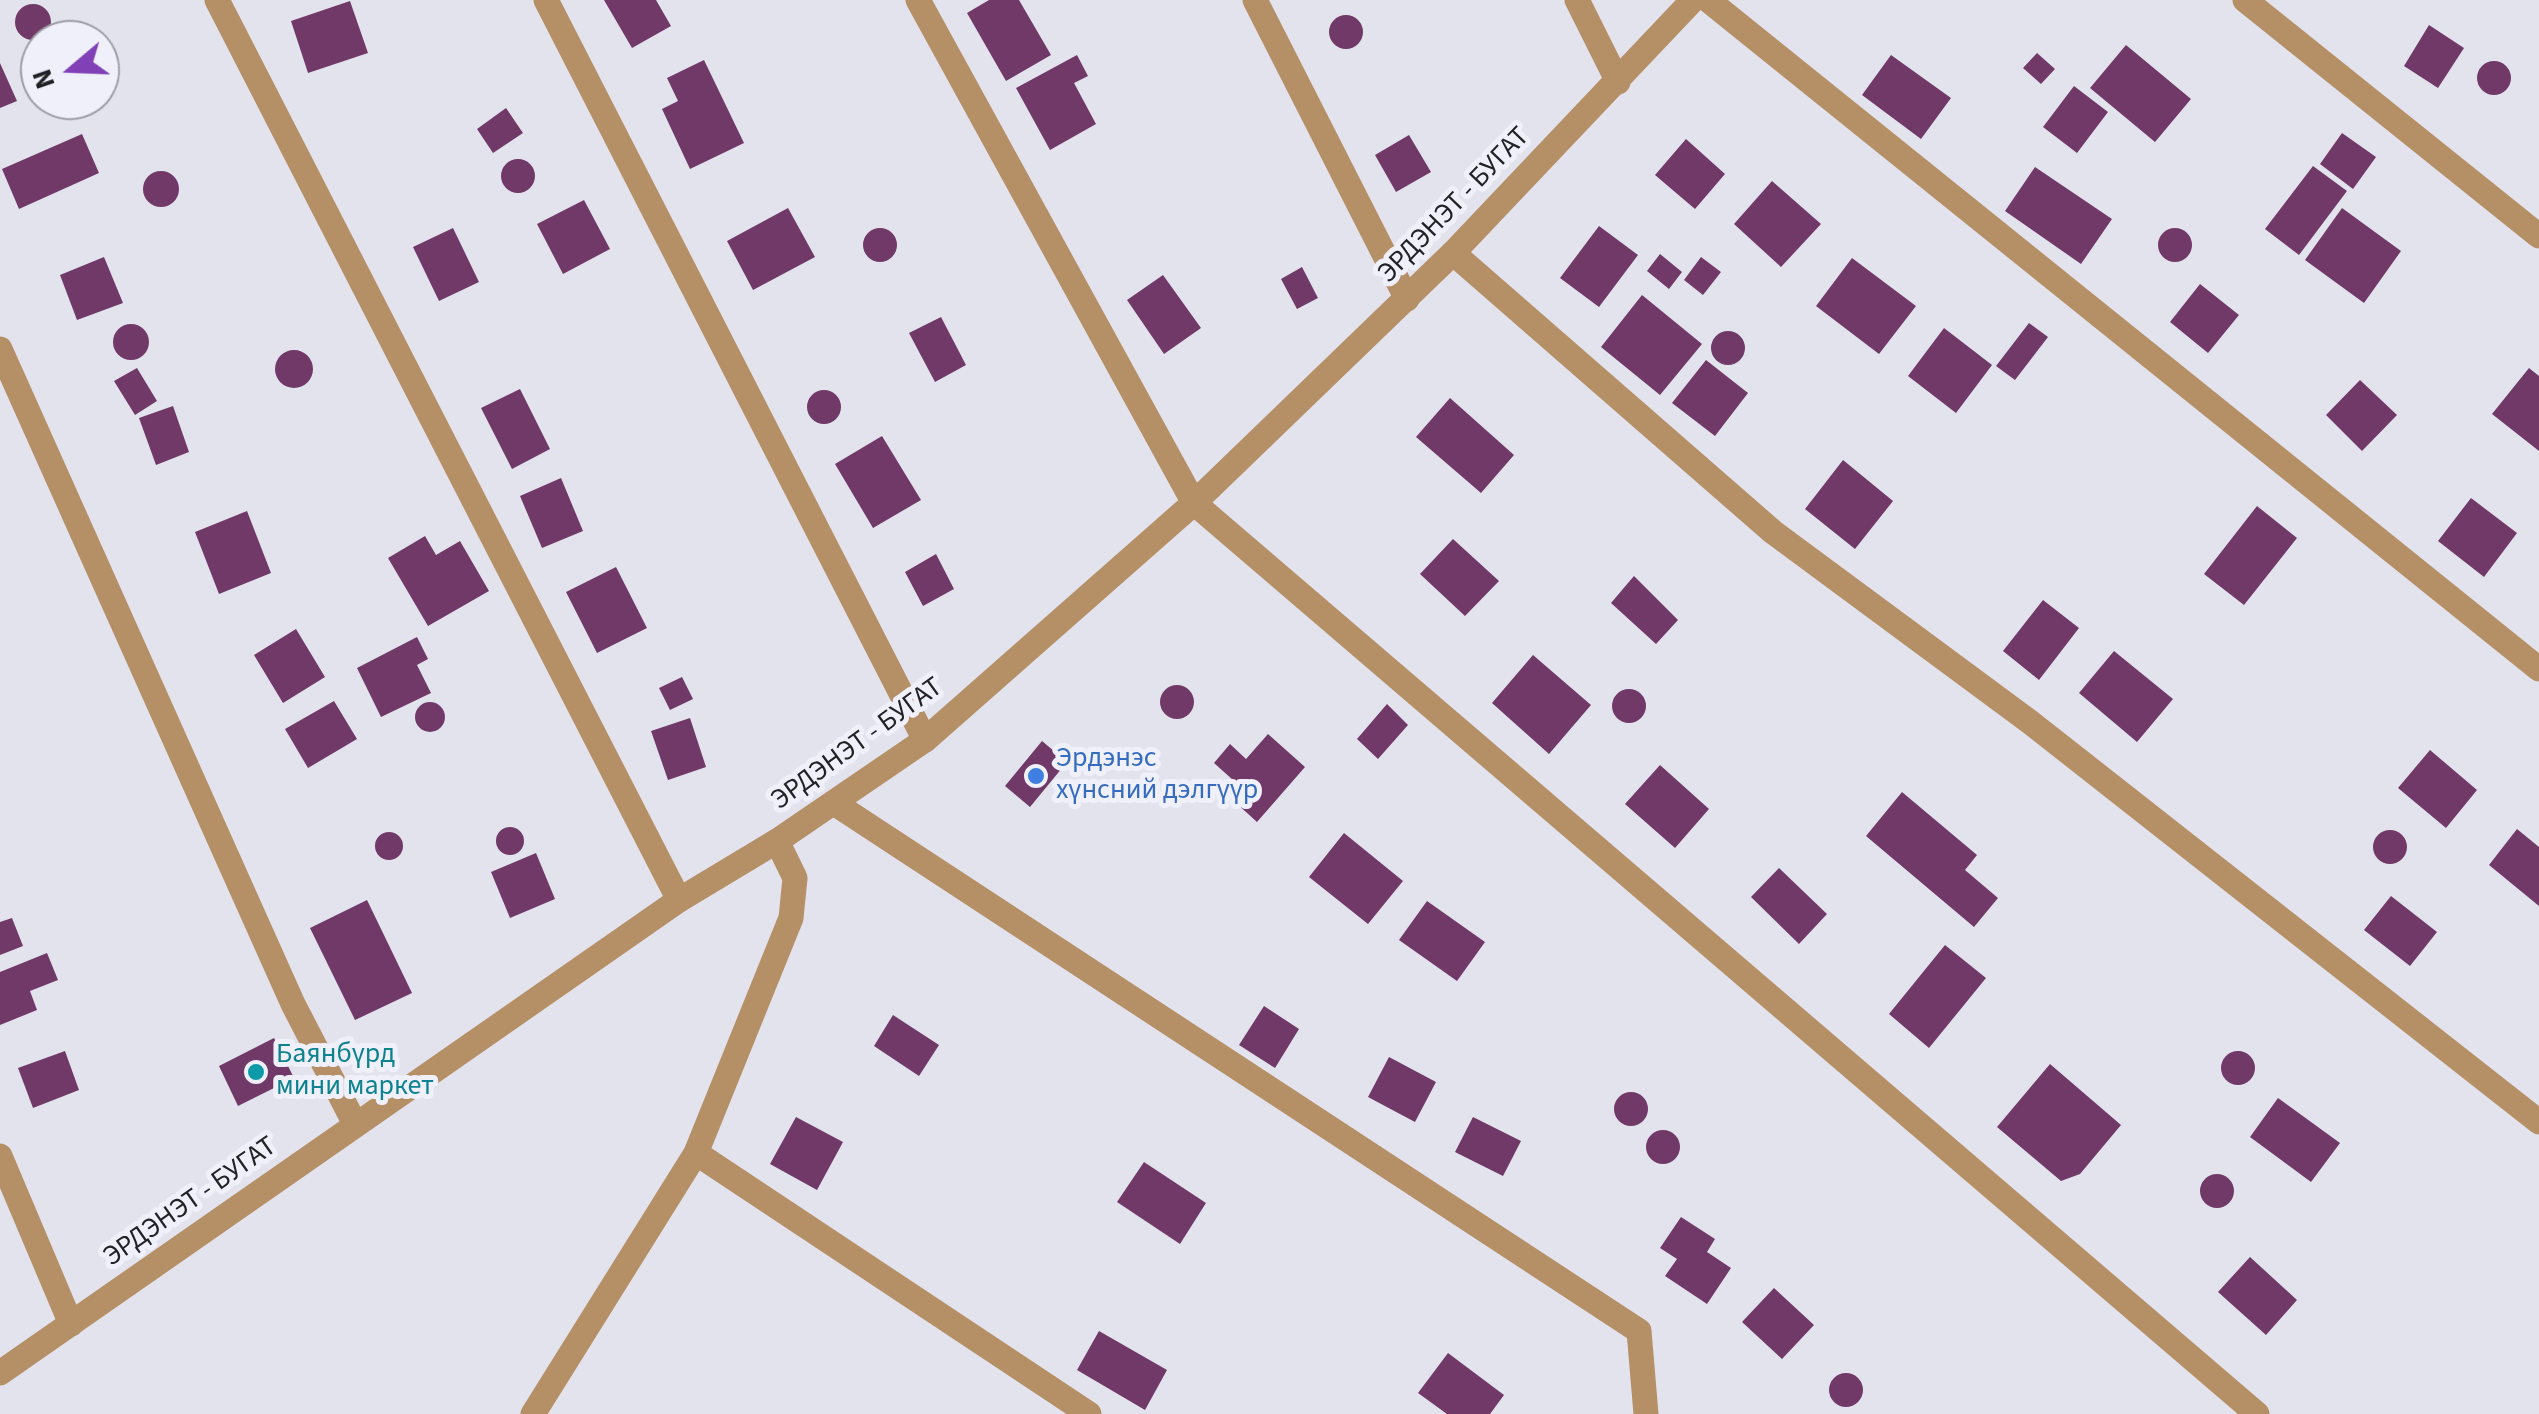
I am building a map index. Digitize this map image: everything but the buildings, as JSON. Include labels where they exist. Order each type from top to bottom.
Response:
[{"type":"street","points":[[217,0],[679,900]]},
{"type":"street","points":[[546,0],[925,740]]},
{"type":"street","points":[[918,0],[1194,504],[2257,1414]]},
{"type":"street","points":[[1255,0],[1407,299]]},
{"type":"street","points":[[1577,0],[1618,82]]},
{"type":"street","name":"ЭРДЭНЭТ - БУГАТ","points":[[0,1373],[679,900],[777,841],[925,740],[1194,504],[1407,299],[1693,0]]},
{"type":"street","points":[[1708,0],[2539,669]]},
{"type":"street","points":[[2245,0],[2539,236]]},
{"type":"street","points":[[1453,253],[1773,532],[2030,722],[2539,1122]]},
{"type":"street","points":[[0,349],[293,1004],[355,1124]]},
{"type":"street","points":[[834,803],[1639,1331],[1646,1414]]},
{"type":"street","points":[[534,1414],[696,1153],[790,918],[795,878],[777,841]]},
{"type":"street","points":[[696,1153],[1089,1414]]},
{"type":"street","points":[[0,1156],[71,1324]]},
{"type":"place","name":"Эрдэнэс хүнсний дэлгүүр","points":[[1036,776]]},
{"type":"place","name":"Баянбүрд мини маркет","points":[[256,1072]]}]
